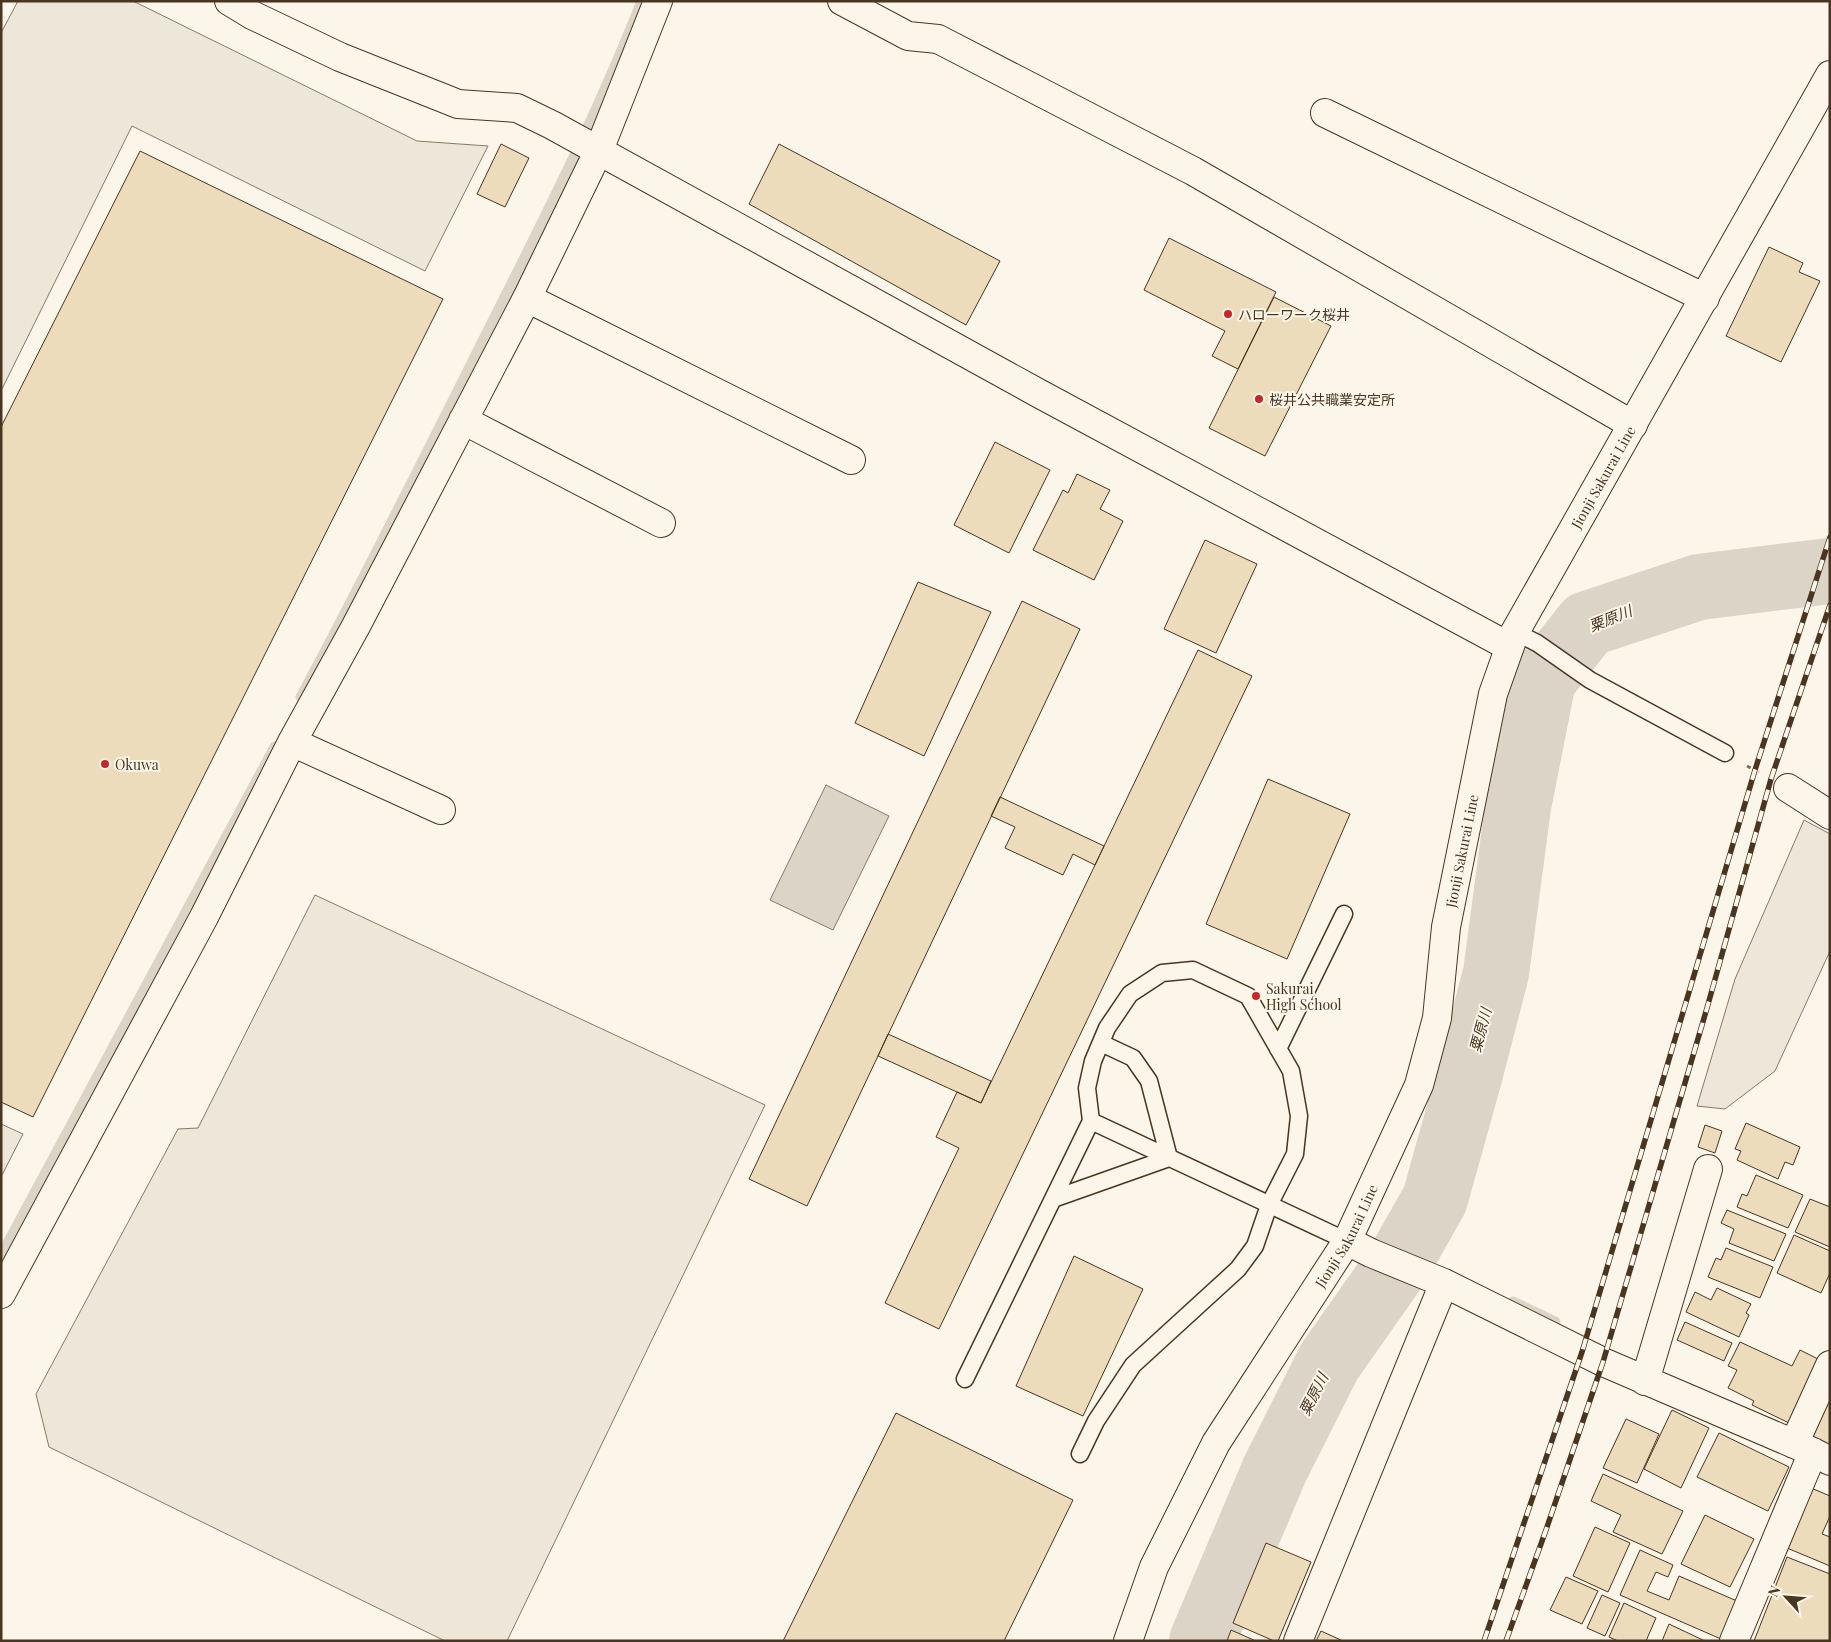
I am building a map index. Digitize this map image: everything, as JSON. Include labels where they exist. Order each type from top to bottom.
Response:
[{"type":"street","points":[[229,1],[252,15],[340,57],[458,104],[517,108],[552,125],[1040,394],[1520,640]]},
{"type":"street","points":[[1,1294],[204,917],[292,742],[356,626],[527,298],[599,150],[658,1]]},
{"type":"street","points":[[842,1],[908,36],[938,39],[1193,172],[1633,425]]},
{"type":"street","name":"Jionji Sakurai Line","points":[[1128,1641],[1154,1567],[1216,1442],[1347,1241],[1420,1084],[1437,1018],[1446,927],[1493,694],[1633,425],[1830,74]]},
{"type":"street","points":[[1325,114],[1705,298]]},
{"type":"street","points":[[527,298],[851,460]]},
{"type":"street","points":[[463,420],[661,523]]},
{"type":"street","points":[[292,742],[441,810]]},
{"type":"street","points":[[1788,788],[1830,815]]},
{"type":"street","points":[[1645,1381],[1708,1169]]},
{"type":"street","points":[[1347,1241],[1432,1278],[1603,1362],[1812,1452]]},
{"type":"street","points":[[1298,1641],[1432,1278]]},
{"type":"street","points":[[1734,1641],[1812,1452],[1830,1365]]},
{"type":"lane","points":[[1520,640],[1725,753]]},
{"type":"lane","points":[[1278,1049],[1344,914]]},
{"type":"lane","points":[[965,1379],[1091,1121],[1087,1088],[1092,1061],[1107,1028],[1130,994],[1162,973],[1193,970],[1248,996],[1291,1071],[1300,1116],[1295,1154],[1269,1205],[1255,1246],[1238,1269],[1133,1365],[1096,1421],[1080,1454]]},
{"type":"lane","points":[[1101,1042],[1133,1058],[1149,1081],[1169,1158]]},
{"type":"lane","points":[[1091,1121],[1347,1241]]},
{"type":"lane","points":[[1053,1199],[1169,1158]]},
{"type":"path","points":[[1725,753],[1788,788]]},
{"type":"shaded area","points":[[18,1],[133,1],[417,141],[488,146],[425,271],[132,126],[1,391],[1,33]]},
{"type":"shaded area","points":[[826,785],[889,816],[833,930],[770,900]]},
{"type":"shaded area","points":[[1804,820],[1830,834],[1830,951],[1775,1071],[1725,1109],[1697,1106],[1735,979]]},
{"type":"shaded area","points":[[315,895],[765,1105],[507,1641],[445,1641],[49,1447],[36,1394],[178,1129],[198,1128]]},
{"type":"shaded area","points":[[1,1124],[23,1134],[1,1177]]},
{"type":"building","points":[[501,144],[529,158],[505,207],[477,194]]},
{"type":"building","points":[[779,144],[1000,261],[966,325],[749,204]]},
{"type":"building","name":"Okuwa","points":[[140,151],[443,299],[33,1117],[1,1102],[1,427]]},
{"type":"building","name":"ハローワーク桜井","points":[[1169,238],[1276,292],[1238,369],[1212,356],[1225,331],[1144,290]]},
{"type":"building","points":[[1769,247],[1803,263],[1799,272],[1820,281],[1781,362],[1726,336]]},
{"type":"building","name":"桜井公共職業安定所","points":[[1274,297],[1331,326],[1265,456],[1209,428]]},
{"type":"building","points":[[995,442],[1050,470],[1009,553],[954,525]]},
{"type":"building","points":[[1077,474],[1110,490],[1100,509],[1123,521],[1094,580],[1033,550],[1063,490],[1068,493]]},
{"type":"building","points":[[1205,540],[1257,564],[1216,653],[1164,629]]},
{"type":"building","points":[[918,582],[991,612],[924,756],[855,723]]},
{"type":"building","points":[[1022,601],[1080,629],[807,1206],[749,1179]]},
{"type":"building","points":[[1198,650],[1252,676],[939,1329],[885,1303],[959,1148],[936,1137],[957,1092],[981,1103]]},
{"type":"building","points":[[1268,779],[1350,814],[1287,959],[1206,924]]},
{"type":"building","points":[[1000,797],[1104,846],[1095,865],[1073,854],[1063,875],[1005,848],[1015,827],[991,816]]},
{"type":"building","points":[[888,1034],[991,1081],[981,1103],[878,1056]]},
{"type":"building","points":[[1746,1123],[1800,1147],[1793,1165],[1785,1162],[1778,1179],[1737,1160],[1741,1151],[1735,1149]]},
{"type":"building","points":[[1705,1125],[1722,1131],[1715,1153],[1698,1147]]},
{"type":"building","points":[[1756,1175],[1803,1195],[1788,1228],[1737,1207],[1742,1194],[1747,1196]]},
{"type":"building","points":[[1810,1199],[1830,1207],[1830,1247],[1795,1232]]},
{"type":"building","points":[[1727,1210],[1786,1234],[1774,1261],[1729,1243],[1734,1229],[1721,1223]]},
{"type":"building","points":[[1794,1235],[1830,1251],[1830,1273],[1821,1293],[1777,1273]]},
{"type":"building","points":[[1726,1248],[1773,1267],[1760,1298],[1708,1277],[1716,1258],[1721,1260]]},
{"type":"building","points":[[1074,1256],[1143,1289],[1083,1416],[1016,1386]]},
{"type":"building","points":[[1717,1288],[1751,1304],[1746,1313],[1749,1315],[1739,1337],[1686,1312],[1695,1292],[1711,1300]]},
{"type":"building","points":[[1685,1322],[1732,1343],[1724,1361],[1677,1340]]},
{"type":"building","points":[[1740,1342],[1792,1366],[1800,1350],[1820,1360],[1789,1423],[1752,1405],[1754,1401],[1728,1388],[1737,1370],[1728,1366]]},
{"type":"building","points":[[1830,1395],[1830,1445],[1811,1436]]},
{"type":"building","points":[[1672,1410],[1709,1428],[1681,1488],[1644,1469]]},
{"type":"building","points":[[896,1413],[1073,1500],[1004,1641],[783,1641]]},
{"type":"building","points":[[1626,1419],[1659,1434],[1637,1483],[1603,1468]]},
{"type":"building","points":[[1719,1433],[1789,1467],[1768,1511],[1697,1477]]},
{"type":"building","points":[[1603,1474],[1683,1511],[1662,1554],[1613,1532],[1621,1515],[1591,1501]]},
{"type":"building","points":[[1811,1488],[1830,1496],[1830,1516],[1822,1534],[1830,1537],[1830,1566],[1787,1548]]},
{"type":"building","points":[[1705,1515],[1754,1539],[1730,1587],[1681,1564]]},
{"type":"building","points":[[1595,1527],[1630,1543],[1608,1592],[1573,1576]]},
{"type":"building","points":[[1266,1543],[1311,1562],[1278,1641],[1233,1623]]},
{"type":"building","points":[[1640,1550],[1673,1565],[1668,1577],[1656,1572],[1647,1591],[1669,1600],[1679,1576],[1737,1601],[1721,1639],[1620,1595]]},
{"type":"building","points":[[1787,1557],[1830,1574],[1830,1641],[1754,1641]]},
{"type":"building","points":[[1566,1577],[1598,1591],[1582,1624],[1550,1610]]},
{"type":"building","points":[[1602,1595],[1620,1603],[1605,1636],[1587,1628]]},
{"type":"building","points":[[1624,1603],[1656,1618],[1646,1641],[1618,1641],[1609,1637]]},
{"type":"building","points":[[1669,1624],[1705,1641],[1662,1641]]},
{"type":"building","points":[[1231,1630],[1256,1641],[1227,1641]]},
{"type":"building","points":[[1321,1631],[1343,1641],[1316,1641]]},
{"type":"waterway","points":[[301,697],[394,517],[547,212],[587,129],[642,1]]},
{"type":"waterway","name":"粟原川","points":[[1202,1641],[1275,1469],[1329,1362],[1400,1261],[1435,1199],[1496,973],[1518,807],[1543,680],[1587,624],[1699,587],[1830,571]]},
{"type":"waterway","points":[[1,1256],[275,747]]},
{"type":"waterway","points":[[1513,1302],[1555,1322]]},
{"type":"railway","points":[[1484,1641],[1582,1352],[1755,770],[1830,537]]},
{"type":"railway","points":[[1506,1641],[1603,1362],[1707,1008],[1771,779],[1830,605]]},
{"type":"place","name":"ハローワーク桜井","points":[[1228,314]]},
{"type":"place","name":"桜井公共職業安定所","points":[[1259,399]]},
{"type":"place","name":"Okuwa","points":[[105,764]]},
{"type":"place","name":"Sakurai High School","points":[[1256,996]]}]
